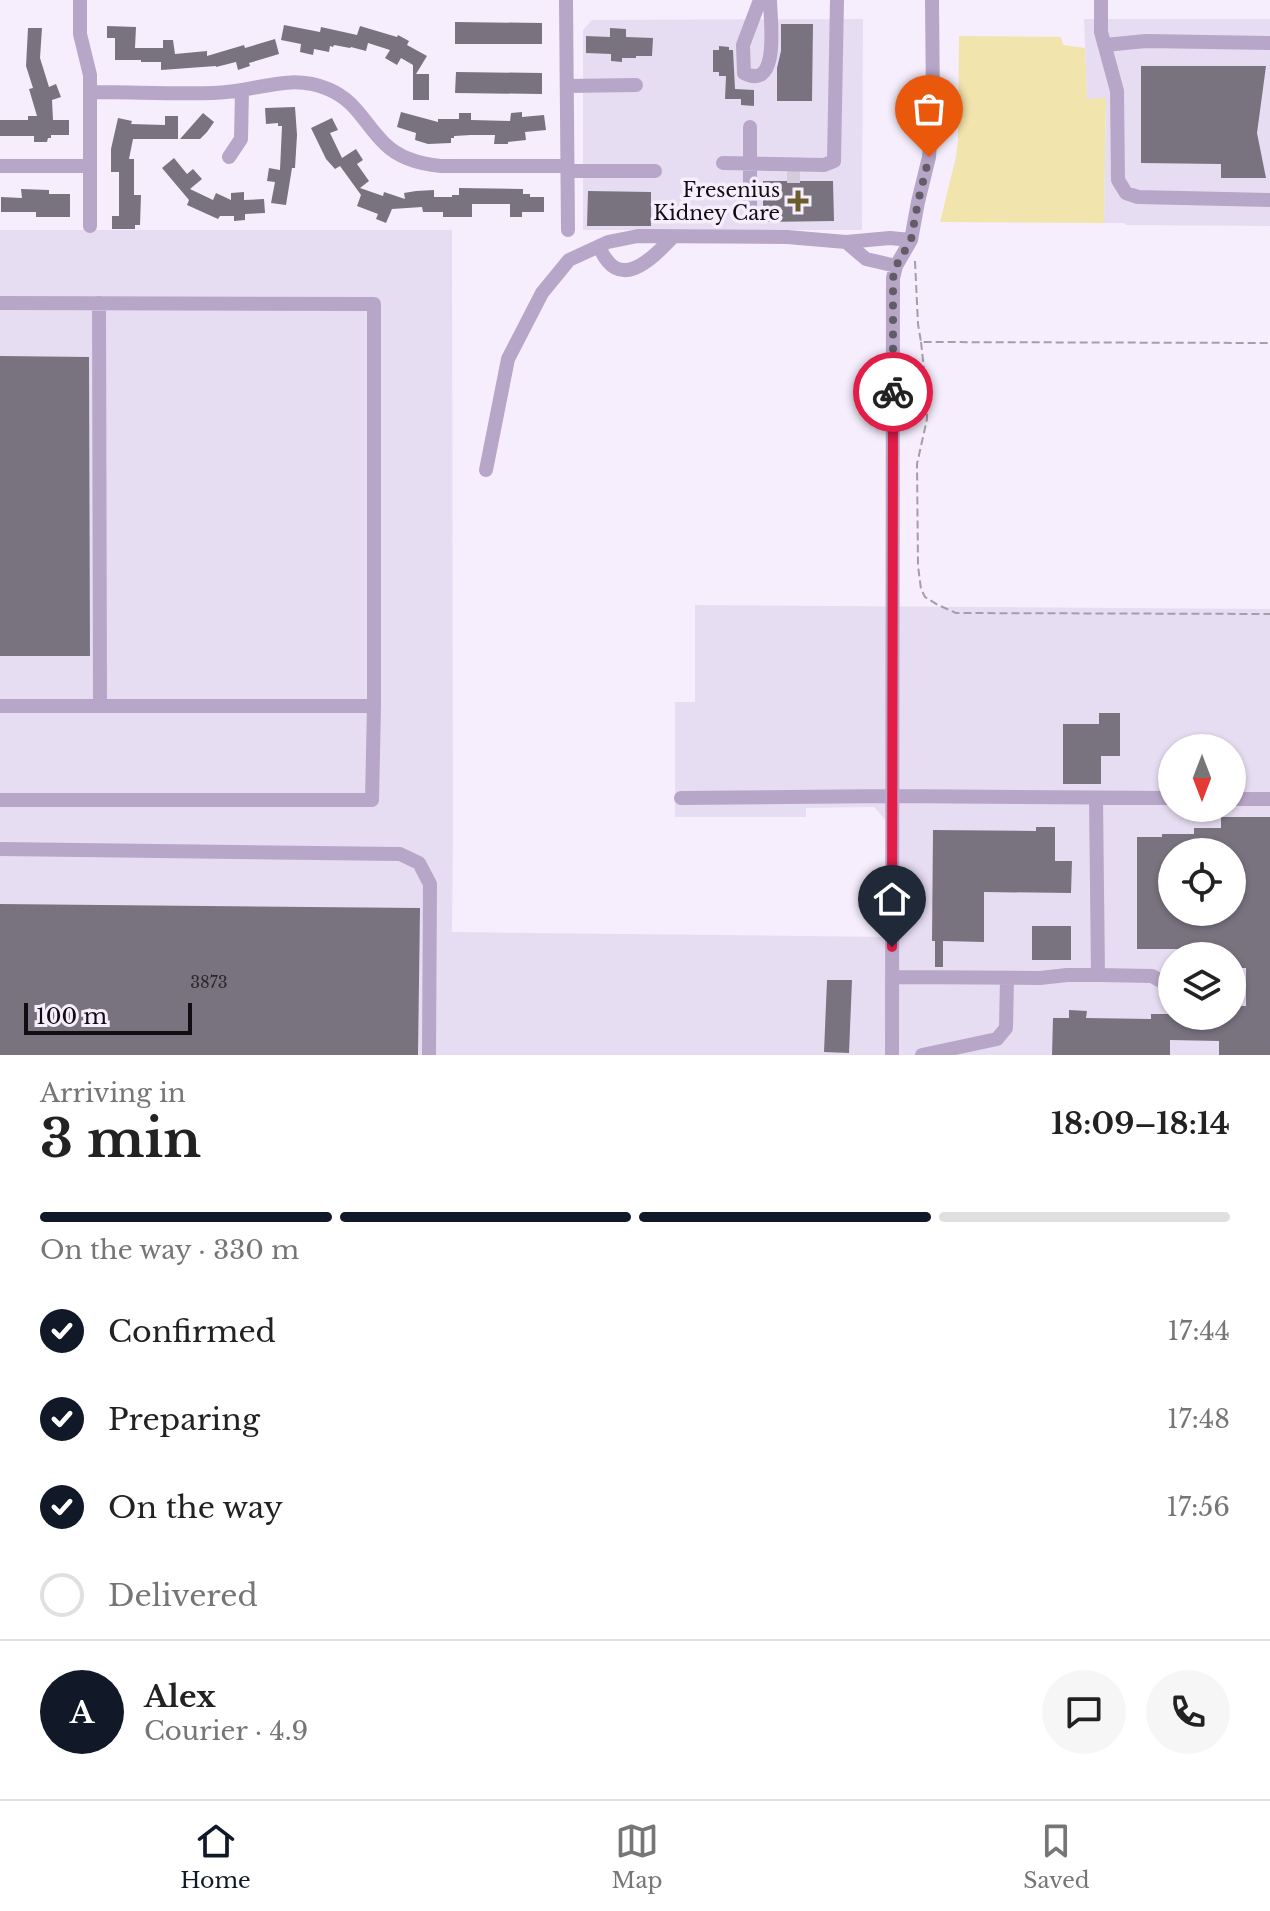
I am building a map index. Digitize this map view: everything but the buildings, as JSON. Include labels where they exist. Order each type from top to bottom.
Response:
[{"type":"street","points":[[80,0],[80,34],[88,63],[91,92],[90,226]]},
{"type":"street","points":[[566,0],[568,230]]},
{"type":"street","points":[[760,0],[743,45],[744,73],[748,76],[763,73],[769,64],[770,0]]},
{"type":"street","points":[[723,163],[824,165],[834,161],[837,0]]},
{"type":"street","points":[[892,1055],[893,278],[896,266],[911,240],[931,141],[932,0]]},
{"type":"street","points":[[1101,0],[1101,32],[1117,91],[1118,180],[1126,193],[1138,197],[1270,200]]},
{"type":"street","points":[[1105,45],[1146,41],[1270,43]]},
{"type":"street","points":[[91,92],[216,94],[285,81],[305,83],[330,89],[344,98],[357,108],[384,143],[424,164],[655,171]]},
{"type":"street","points":[[567,86],[636,85]]},
{"type":"street","points":[[229,157],[241,139],[242,91]]},
{"type":"street","points":[[357,108],[366,95]]},
{"type":"street","points":[[750,127],[750,207]]},
{"type":"street","points":[[775,163],[793,176],[815,164]]},
{"type":"street","points":[[0,166],[90,166]]},
{"type":"street","points":[[486,470],[508,359],[542,293],[569,260],[608,242],[638,236],[787,237],[846,242],[890,238],[911,240]]},
{"type":"street","points":[[599,246],[605,261],[613,268],[635,269],[659,252],[673,237]]},
{"type":"street","points":[[846,242],[866,259],[896,266]]},
{"type":"street","points":[[0,303],[374,304],[372,800],[0,800]]},
{"type":"street","points":[[99,303],[100,705]]},
{"type":"street","points":[[0,706],[374,706]]},
{"type":"street","points":[[681,798],[1158,798]]},
{"type":"street","points":[[1096,798],[1098,975]]},
{"type":"street","points":[[1246,799],[1270,799]]},
{"type":"street","points":[[0,849],[400,854],[419,863],[430,884],[429,1055]]},
{"type":"street","points":[[893,977],[1098,975],[1152,976],[1158,979]]},
{"type":"street","points":[[922,1055],[997,1039],[1006,1028],[1007,978]]},
{"type":"path","points":[[911,240],[917,271],[918,324],[927,397],[927,419],[917,464],[918,566],[925,597],[956,613],[1270,614]]},
{"type":"path","points":[[921,342],[1270,343]]},
{"type":"shaded area","points":[[863,19],[862,230],[583,230],[583,30],[592,20]]},
{"type":"shaded area","points":[[1084,19],[1270,19],[1270,226],[1104,223],[1106,99],[1087,99]]},
{"type":"shaded area","points":[[959,36],[1061,37],[1063,45],[1085,48],[1087,99],[1106,98],[1104,223],[940,222],[958,140]]},
{"type":"shaded area","points":[[0,230],[452,230],[452,932],[886,937],[886,821],[874,807],[806,808],[806,817],[675,817],[675,702],[695,702],[695,605],[1270,609],[1270,1055],[0,1055]]},
{"type":"tunnel","points":[[787,176],[800,176]]},
{"type":"way so far","points":[[893,392],[893,278],[896,266],[911,240],[929,157]]},
{"type":"place","name":"Fresenius Kidney Care","points":[[798,201]]},
{"type":"route","points":[[892,947],[893,392]]}]
